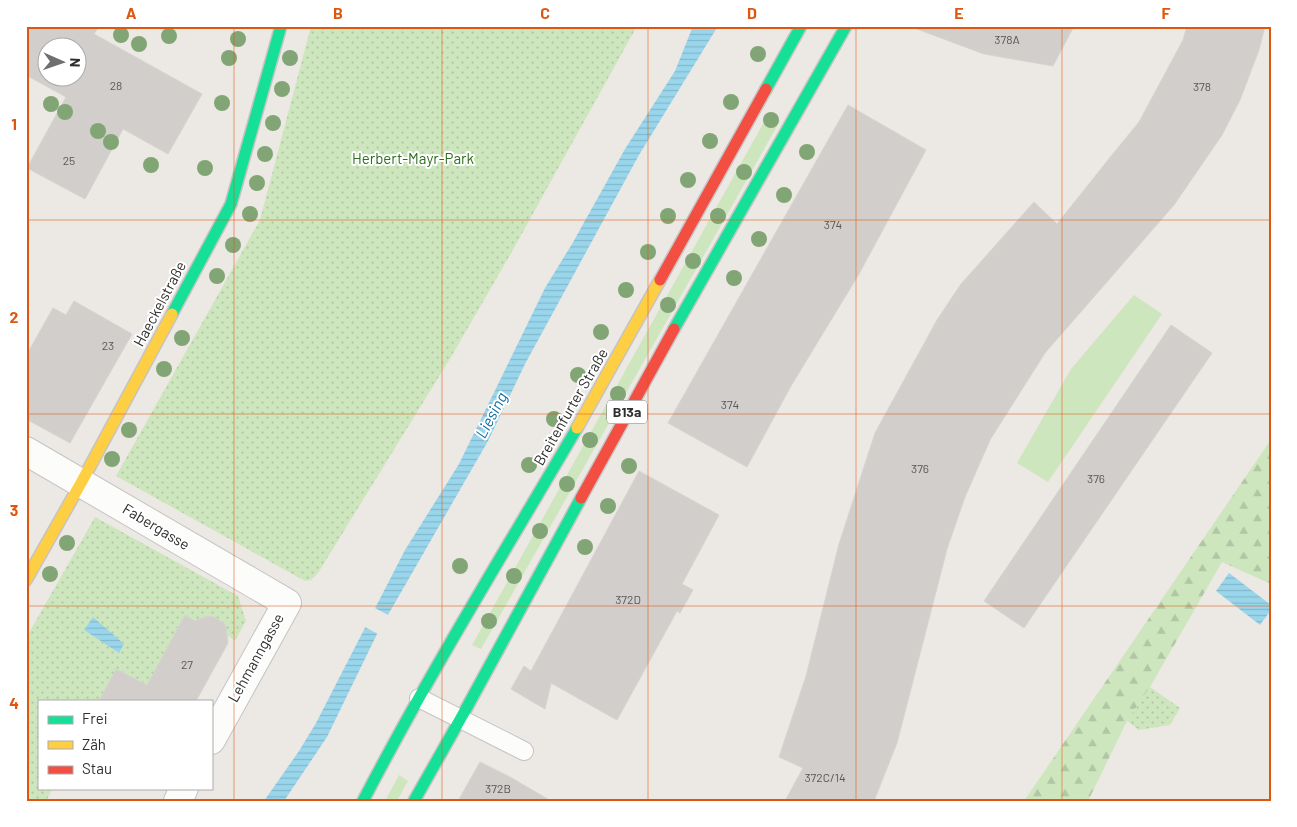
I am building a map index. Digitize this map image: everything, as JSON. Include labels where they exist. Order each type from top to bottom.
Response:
[{"type":"main road","name":"Haeckelstraße","points":[[26,580],[82,483],[231,204],[280,26]]},
{"type":"main road","name":"Breitenfurter Straße","points":[[363,801],[420,698],[587,411],[763,92],[799,40],[801,26]]},
{"type":"main road","name":"B13a","points":[[414,801],[461,719],[555,542],[825,53],[846,26]]},
{"type":"street","name":"Fabergasse","points":[[26,451],[201,554],[287,602]]},
{"type":"street","name":"Lehmanngasse","points":[[212,738],[287,602]]},
{"type":"lane","points":[[420,698],[524,751]]},
{"type":"green space","name":"Herbert-Mayr-Park","points":[[311,26],[637,26],[451,357],[318,573],[311,580],[305,581],[116,476],[260,220]]},
{"type":"green space","points":[[769,113],[780,121],[481,649],[472,645]]},
{"type":"green space","points":[[1134,295],[1162,314],[1048,482],[1017,463],[1071,369]]},
{"type":"green space","points":[[1271,437],[1271,584],[1222,562],[1150,687],[1127,721],[1088,801],[1024,801],[1270,441]]},
{"type":"green space","points":[[95,517],[238,596],[246,621],[235,641],[227,635],[224,624],[219,620],[207,617],[198,622],[185,615],[147,685],[116,669],[100,700],[38,700],[38,790],[52,790],[46,801],[26,801],[26,638]]},
{"type":"green space","points":[[1150,687],[1180,708],[1170,725],[1139,730],[1127,721]]},
{"type":"green space","points":[[399,775],[408,781],[397,801],[385,801]]},
{"type":"water","name":"Liesing","points":[[693,26],[718,26],[639,155],[525,364],[488,441],[377,634],[327,737],[284,801],[264,801],[316,723],[405,550],[459,464],[545,288],[625,149],[675,71]]},
{"type":"water","points":[[1229,573],[1271,605],[1271,610],[1260,625],[1216,591]]},
{"type":"water","points":[[93,617],[124,644],[119,653],[84,630]]},
{"type":"pier","points":[[373,607],[390,616],[380,635],[363,626]]},
{"type":"building","points":[[26,26],[99,26],[94,34],[202,94],[168,154],[123,129],[85,199],[27,168],[66,97],[50,88],[88,88],[88,38],[38,38],[38,82],[26,75]]},
{"type":"building","points":[[918,26],[1074,26],[1053,66],[984,54],[917,29]]},
{"type":"building","points":[[1187,26],[1265,26],[1259,50],[1240,100],[1222,135],[1174,205],[1045,353],[990,440],[965,497],[947,549],[897,743],[874,801],[785,801],[803,768],[779,757],[806,676],[839,544],[875,433],[937,320],[961,284],[1034,202],[1057,224],[1139,122],[1183,40]]},
{"type":"building","points":[[848,105],[926,150],[859,274],[791,386],[747,467],[668,423]]},
{"type":"building","points":[[74,301],[132,334],[70,443],[26,419],[26,356],[53,308],[66,315]]},
{"type":"building","points":[[1171,325],[1212,353],[1024,628],[984,601]]},
{"type":"building","points":[[639,471],[719,515],[682,584],[693,590],[680,613],[677,611],[617,720],[551,683],[545,709],[511,689],[524,666],[531,671]]},
{"type":"building","points":[[185,615],[195,621],[207,616],[214,617],[224,623],[228,643],[197,700],[100,700],[116,669],[147,685]]},
{"type":"building","points":[[480,762],[510,777],[551,801],[458,801]]},
{"type":"traffic: fast","points":[[172,314],[231,204],[281,26]]},
{"type":"traffic: fast","points":[[766,89],[801,26]]},
{"type":"traffic: fast","points":[[674,329],[846,26]]},
{"type":"traffic: fast","points":[[363,801],[441,660],[577,428]]},
{"type":"traffic: fast","points":[[414,801],[581,498]]},
{"type":"traffic: slow","points":[[577,428],[660,280]]},
{"type":"traffic: slow","points":[[26,580],[81,483],[172,314]]},
{"type":"traffic: jam","points":[[660,280],[766,89]]},
{"type":"traffic: jam","points":[[581,498],[674,329]]}]
